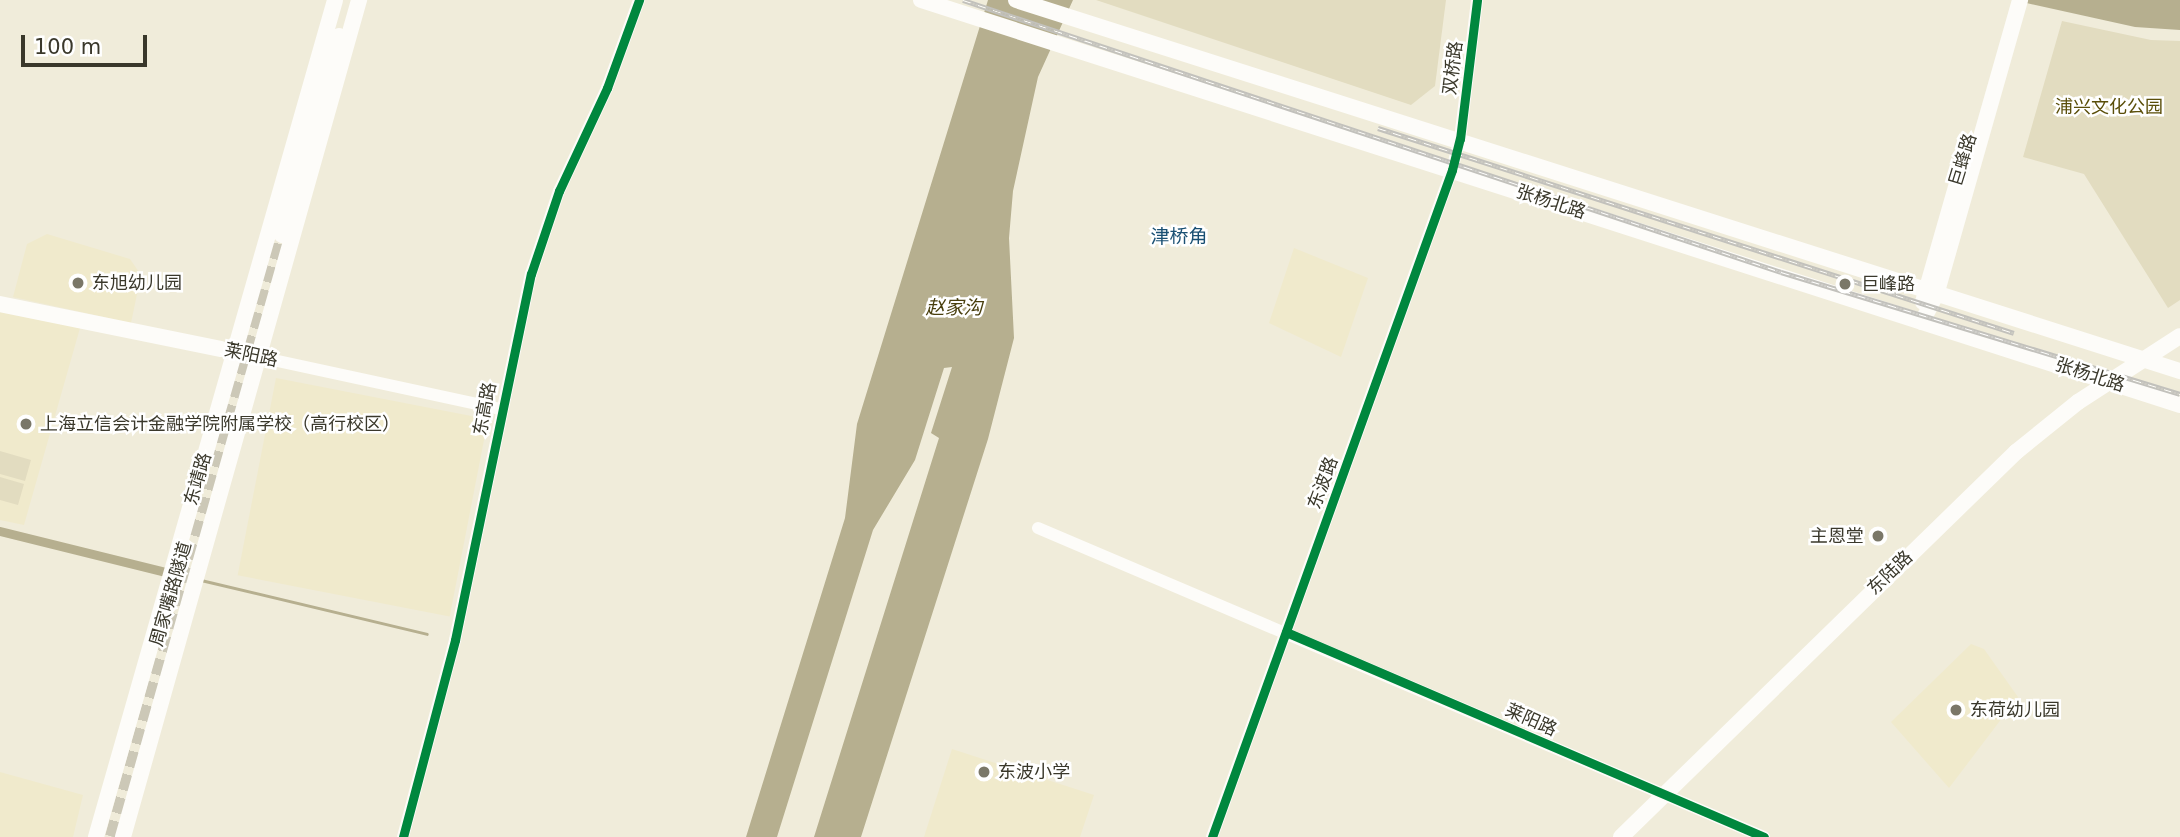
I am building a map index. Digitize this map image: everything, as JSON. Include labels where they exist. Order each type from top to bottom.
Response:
[{"type":"main road","name":"东靖路","points":[[96,837],[229,371],[228,350],[335,0]]},
{"type":"main road","points":[[282,235],[350,0]]},
{"type":"main road","name":"东靖路","points":[[123,837],[359,0]]},
{"type":"main road","name":"张杨北路","points":[[921,0],[2180,405]]},
{"type":"main road","name":"张杨北路","points":[[1016,0],[1460,139],[1930,293],[2180,371]]},
{"type":"main road","points":[[2007,31],[2011,0]]},
{"type":"main road","points":[[1922,322],[2007,31],[2020,0]]},
{"type":"main road","name":"莱阳路","points":[[0,304],[228,350]]},
{"type":"main road","name":"东陆路","points":[[1621,837],[1670,796],[1997,484],[2115,383],[2180,336]]},
{"type":"main road","name":"东陆路","points":[[2149,361],[2180,347]]},
{"type":"main road","name":"周家嘴路隧道","points":[[109,815],[172,592],[229,371]]},
{"type":"main road","name":"东陆路","points":[[1635,837],[1670,796]]},
{"type":"street","name":"东高路","points":[[402,837],[452,654],[501,409],[542,236],[607,88],[639,0]]},
{"type":"street","name":"双桥路","points":[[1460,139],[1477,0]]},
{"type":"street","name":"东波路","points":[[1212,837],[1452,170],[1460,139]]},
{"type":"street","name":"莱阳路","points":[[228,350],[501,409]]},
{"type":"street","name":"莱阳路","points":[[1038,528],[1763,837]]},
{"type":"shaded area","name":"东旭幼儿园","points":[[47,234],[130,259],[141,275],[131,323],[13,297],[27,244]]},
{"type":"shaded area","points":[[1294,248],[1368,278],[1341,357],[1269,323]]},
{"type":"shaded area","name":"上海立信会计金融学院附属学校（高行校区）","points":[[0,312],[80,328],[24,525],[0,520]]},
{"type":"shaded area","points":[[276,378],[488,419],[450,617],[238,575]]},
{"type":"shaded area","name":"东荷幼儿园","points":[[1971,644],[1984,649],[2018,697],[1949,788],[1891,722]]},
{"type":"shaded area","name":"东波小学","points":[[952,749],[1094,795],[1080,837],[924,837]]},
{"type":"shaded area","points":[[0,772],[83,795],[73,837],[0,837]]},
{"type":"green space","points":[[1096,0],[1446,0],[1435,86],[1411,105]]},
{"type":"green space","name":"浦兴文化公园","points":[[2062,21],[2151,40],[2180,41],[2180,300],[2168,308],[2084,174],[2023,157]]},
{"type":"green space","points":[[0,451],[31,460],[25,481],[0,474]]},
{"type":"green space","points":[[0,477],[24,484],[18,505],[0,500]]},
{"type":"water","name":"赵家沟","points":[[988,0],[1073,0],[1038,77],[1013,191],[1009,238],[1014,338],[988,439],[861,837],[814,837],[939,438],[931,433],[952,367],[944,368],[915,460],[873,530],[777,837],[746,837],[845,518],[857,424]]},
{"type":"water","points":[[2013,0],[2180,0],[2180,30],[2135,27]]},
{"type":"waterway","points":[[0,531],[166,572]]},
{"type":"waterway","name":"周家嘴路隧道","points":[[176,574],[191,578]]},
{"type":"waterway","points":[[201,580],[427,634]]},
{"type":"tunnel","points":[[113,837],[282,235]]},
{"type":"railway","points":[[963,0],[1781,272],[2180,394]]},
{"type":"railway","points":[[1378,128],[2014,333]]},
{"type":"cycle path","points":[[403,837],[455,640],[531,274],[559,191],[607,88],[639,0]]},
{"type":"cycle path","points":[[1212,837],[1452,170],[1460,139],[1477,0]]},
{"type":"cycle path","points":[[1286,632],[1764,837]]},
{"type":"place","name":"东旭幼儿园","points":[[78,283]]},
{"type":"place","name":"巨峰路","points":[[1845,284]]},
{"type":"place","name":"上海立信会计金融学院附属学校（高行校区）","points":[[26,424]]},
{"type":"place","name":"主恩堂","points":[[1878,536]]},
{"type":"place","name":"东荷幼儿园","points":[[1956,710]]},
{"type":"place","name":"东波小学","points":[[984,772]]},
{"type":"district","name":"津桥角","points":[[1179,237]]}]
